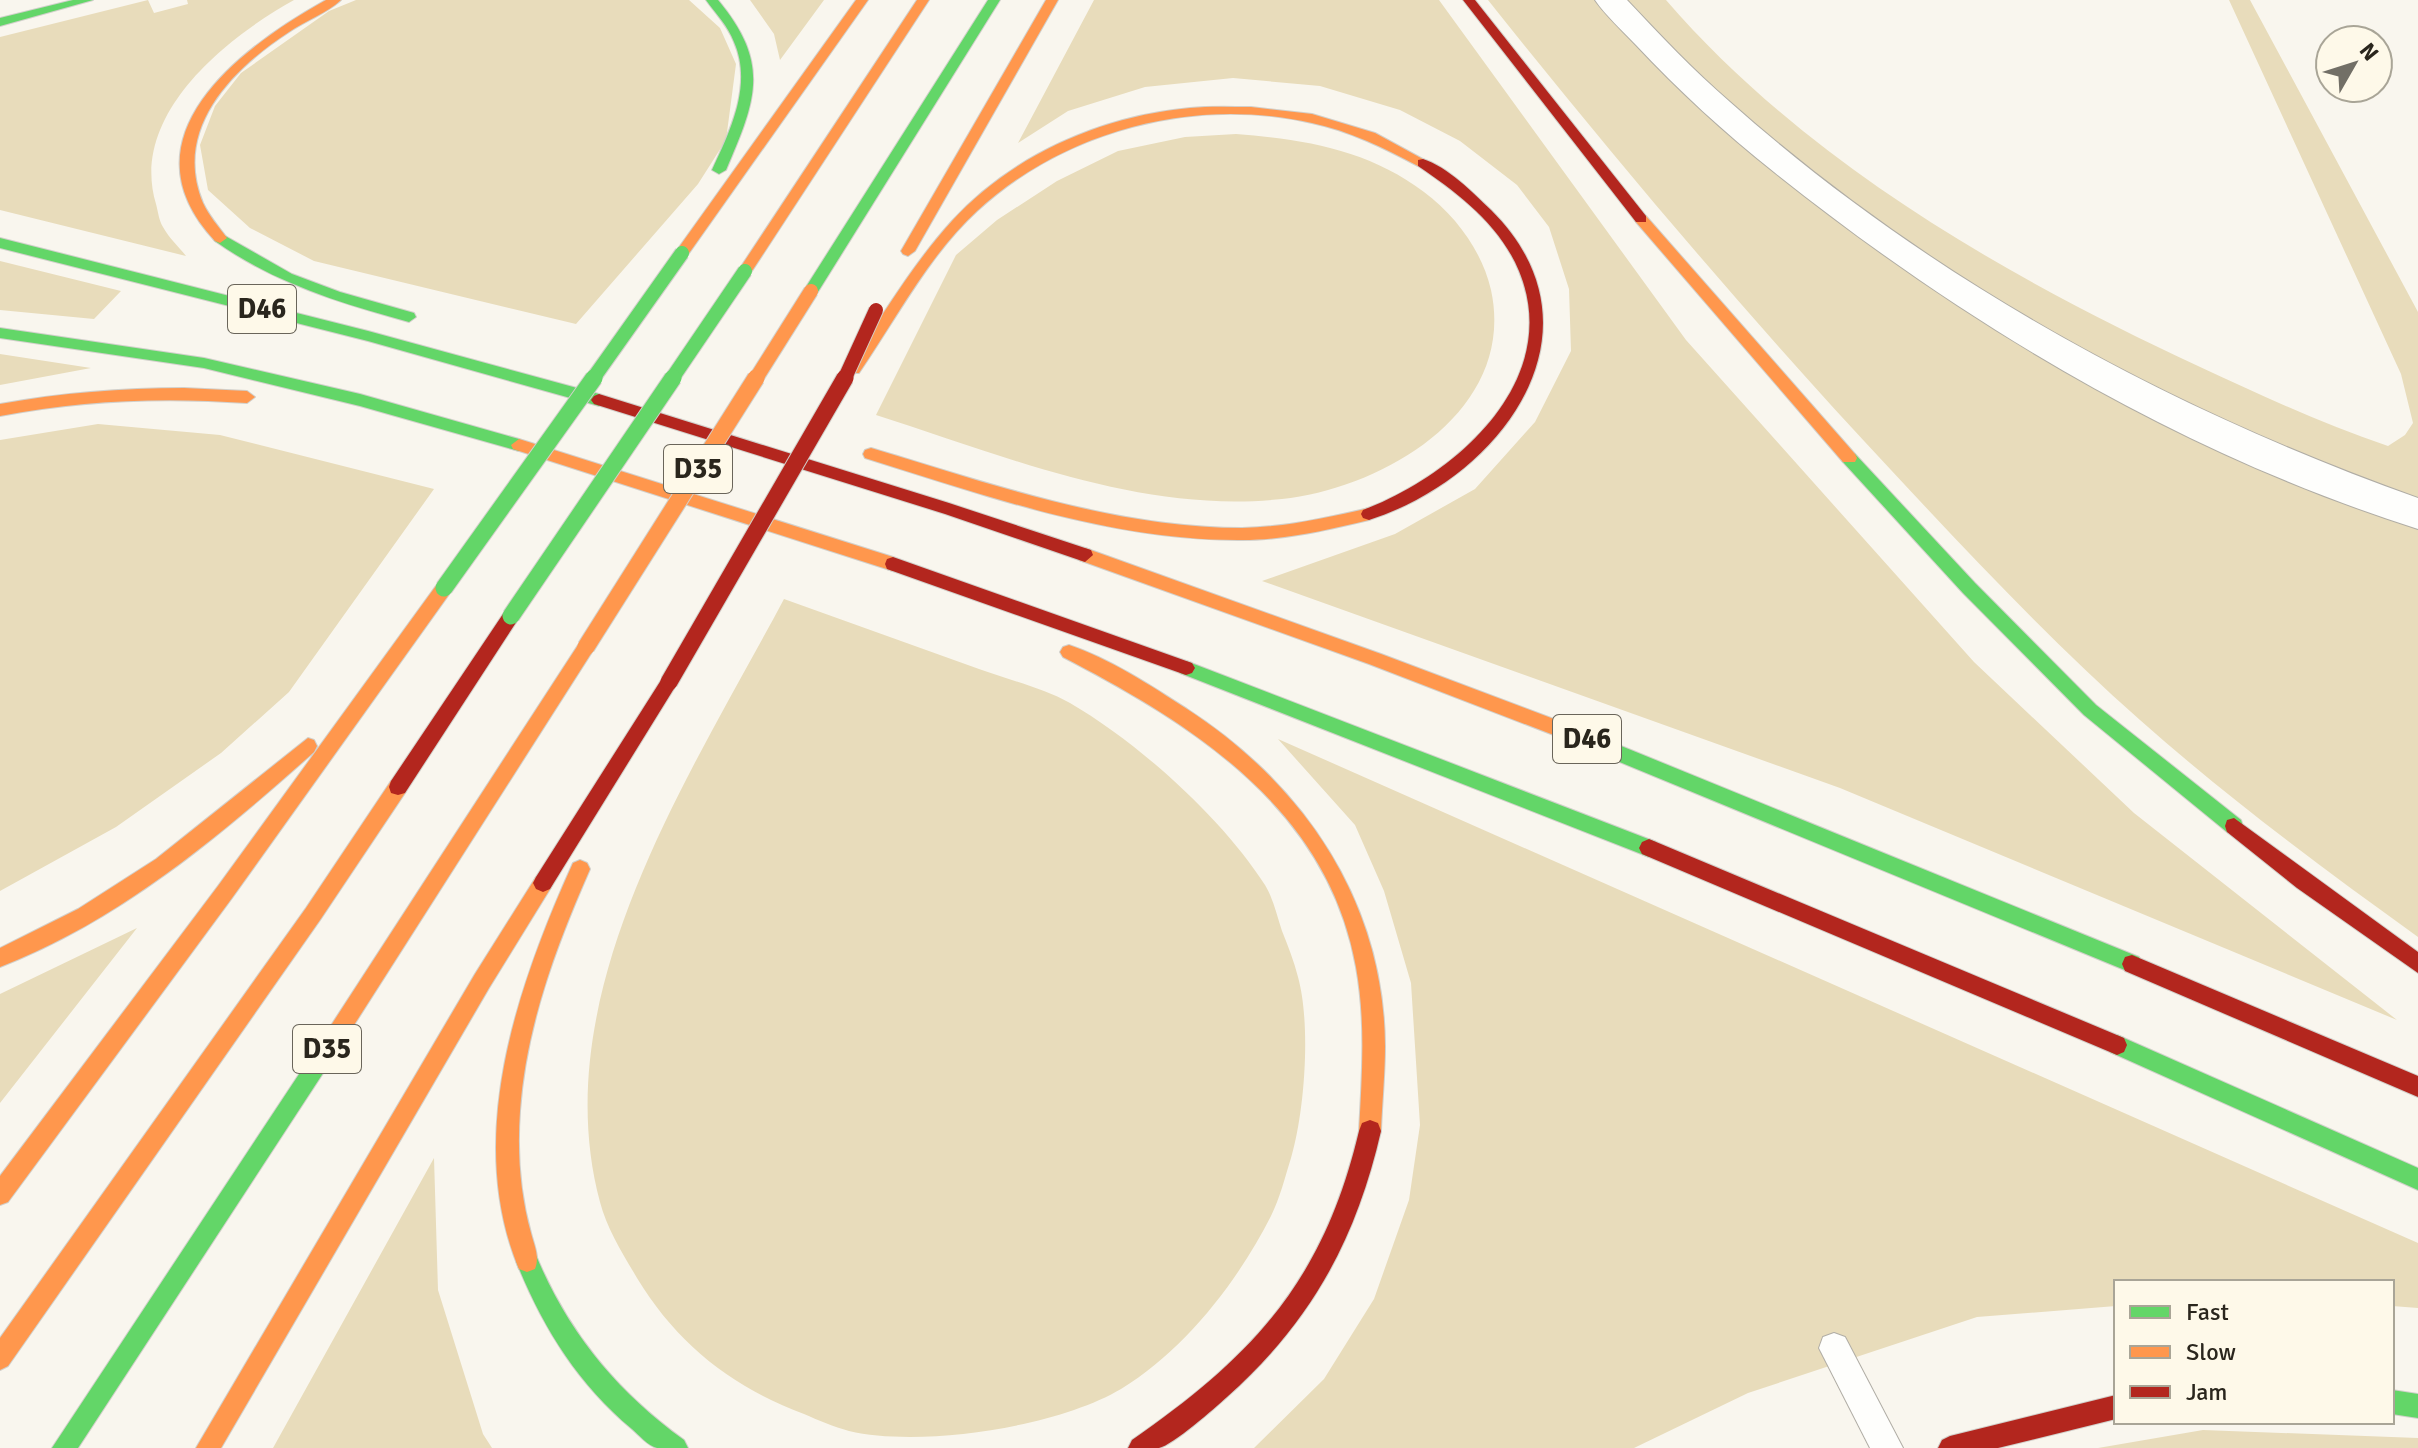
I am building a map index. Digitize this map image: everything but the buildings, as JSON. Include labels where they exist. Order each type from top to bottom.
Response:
[{"type":"highway","points":[[0,22],[87,0]]},
{"type":"highway","points":[[335,0],[268,40],[231,73],[205,104],[189,140],[186,164],[190,188],[206,223],[245,255],[302,284],[427,322]]},
{"type":"highway","points":[[682,253],[742,115],[751,64],[738,29],[712,0]]},
{"type":"highway","points":[[0,1194],[372,688],[862,0]]},
{"type":"highway","name":"D35","points":[[0,1358],[313,914],[923,0]]},
{"type":"highway","name":"D35","points":[[64,1448],[397,943],[994,0]]},
{"type":"highway","points":[[208,1448],[482,981],[669,682],[885,312],[1052,0]]},
{"type":"highway","points":[[1469,0],[1567,128],[1766,367],[1980,599],[2090,710],[2304,882],[2418,964]]},
{"type":"highway","points":[[737,441],[862,451],[1138,527],[1239,535],[1305,530],[1372,513],[1415,494],[1458,467],[1497,429],[1514,403],[1532,362],[1537,324],[1527,271],[1512,241],[1487,208],[1443,171],[1392,143],[1336,124],[1276,112],[1234,110],[1186,112],[1130,122],[1083,137],[1044,155],[1002,183],[966,214],[885,312]]},
{"type":"highway","name":"D46","points":[[0,243],[523,377],[737,441],[1168,585],[1634,757],[2105,950],[2418,1087]]},
{"type":"highway","name":"D46","points":[[0,333],[200,362],[400,411],[831,541],[1179,663],[1610,830],[2056,1017],[2418,1179]]},
{"type":"highway","points":[[469,343],[523,377]]},
{"type":"highway","points":[[0,410],[73,396],[179,391],[400,411]]},
{"type":"highway","points":[[831,541],[1016,627]]},
{"type":"highway","points":[[1058,646],[1129,679],[1186,717],[1228,746],[1289,804],[1325,856],[1359,929],[1371,978],[1378,1031],[1377,1087],[1369,1144],[1352,1202],[1327,1259],[1289,1318],[1242,1372],[1186,1419],[1140,1448]]},
{"type":"highway","points":[[601,826],[669,682]]},
{"type":"highway","points":[[0,958],[80,920],[142,883],[199,841],[372,688]]},
{"type":"highway","points":[[587,854],[553,926],[534,981],[520,1037],[512,1102],[511,1168],[519,1234],[540,1291],[571,1345],[610,1394],[658,1437],[676,1448]]},
{"type":"highway","points":[[2394,1402],[2418,1406]]},
{"type":"highway","points":[[1950,1448],[2114,1407]]},
{"type":"street","points":[[1610,0],[1708,100],[1770,152],[1917,263],[1991,311],[2135,393],[2242,444],[2418,514]]},
{"type":"lane","points":[[1834,1348],[1887,1448]]},
{"type":"shaded area","points":[[148,0],[154,13],[188,4],[187,0],[294,0],[240,35],[213,58],[189,83],[170,110],[157,140],[151,171],[159,216],[165,231],[186,256],[0,210],[0,37]]},
{"type":"shaded area","points":[[356,0],[689,0],[720,28],[736,64],[726,140],[698,184],[576,324],[314,261],[250,228],[208,190],[200,145],[215,106],[241,73],[329,11]]},
{"type":"shaded area","points":[[750,0],[824,0],[780,60],[774,34]]},
{"type":"shaded area","points":[[1094,0],[1439,0],[1686,340],[1974,662],[2134,813],[2397,1020],[1840,788],[1262,581],[1395,534],[1475,489],[1535,422],[1571,351],[1569,289],[1549,227],[1517,185],[1460,141],[1400,110],[1320,86],[1233,78],[1145,87],[1068,111],[1018,143]]},
{"type":"shaded area","points":[[1488,0],[1666,0],[1721,59],[1781,113],[1845,164],[1982,254],[2053,294],[2198,366],[2315,419],[2388,446],[2405,435],[2413,423],[2401,374],[2229,0],[2250,0],[2418,312],[2418,937],[2276,832],[2173,749],[2012,598],[1838,413],[1736,298]]},
{"type":"shaded area","points":[[1236,134],[1311,143],[1381,166],[1424,192],[1466,235],[1481,262],[1491,290],[1494,333],[1484,372],[1463,406],[1435,435],[1400,460],[1362,479],[1322,492],[1282,499],[1229,501],[1178,498],[1076,478],[876,415],[956,255],[997,220],[1057,181],[1118,151],[1185,137]]},
{"type":"shaded area","points":[[0,261],[121,291],[94,319],[0,310]]},
{"type":"shaded area","points":[[0,354],[91,368],[0,385]]},
{"type":"shaded area","points":[[98,424],[220,435],[434,489],[289,692],[221,753],[116,827],[0,891],[0,440]]},
{"type":"shaded area","points":[[784,599],[1060,698],[1124,739],[1203,809],[1247,860],[1273,901],[1293,959],[1304,1018],[1303,1092],[1296,1139],[1271,1216],[1226,1289],[1167,1355],[1121,1389],[1062,1414],[988,1431],[913,1437],[879,1436],[849,1431],[778,1403],[753,1391],[708,1361],[670,1323],[626,1260],[600,1202],[588,1123],[592,1044],[609,966],[636,888],[670,812]]},
{"type":"shaded area","points":[[1278,739],[2418,1243],[2418,1308],[2394,1306],[2394,1280],[2114,1280],[2114,1306],[1977,1317],[1748,1393],[1634,1448],[1254,1448],[1324,1379],[1374,1299],[1409,1200],[1420,1125],[1411,983],[1384,891],[1355,825]]},
{"type":"shaded area","points":[[137,928],[0,1103],[0,994]]},
{"type":"shaded area","points":[[434,1158],[438,1290],[483,1434],[492,1448],[273,1448]]},
{"type":"shaded area","points":[[2203,1430],[2418,1438],[2418,1448],[2098,1448]]},
{"type":"traffic: fast","points":[[0,22],[87,0]]},
{"type":"traffic: fast","points":[[712,0],[741,42],[747,62],[748,82],[745,103],[719,170]]},
{"type":"traffic: fast","points":[[811,291],[994,0]]},
{"type":"traffic: fast","points":[[220,238],[264,266],[310,287],[409,317]]},
{"type":"traffic: fast","points":[[0,243],[368,336],[599,400]]},
{"type":"traffic: fast","points":[[444,588],[682,253]]},
{"type":"traffic: fast","points":[[511,616],[745,271]]},
{"type":"traffic: fast","points":[[0,333],[204,363],[360,400],[519,445]]},
{"type":"traffic: fast","points":[[1849,458],[1969,588],[2090,710],[2234,826]]},
{"type":"traffic: fast","points":[[1186,668],[1649,848]]},
{"type":"traffic: fast","points":[[1577,736],[2132,964]]},
{"type":"traffic: fast","points":[[2117,1045],[2418,1179]]},
{"type":"traffic: fast","points":[[64,1448],[324,1054]]},
{"type":"traffic: fast","points":[[527,1261],[552,1316],[586,1366],[629,1411],[676,1448]]},
{"type":"traffic: fast","points":[[2394,1402],[2418,1406]]},
{"type":"traffic: slow","points":[[220,238],[200,210],[189,179],[188,148],[196,120],[211,94],[232,70],[283,30],[335,0]]},
{"type":"traffic: slow","points":[[682,253],[862,0]]},
{"type":"traffic: slow","points":[[745,271],[923,0]]},
{"type":"traffic: slow","points":[[908,251],[1052,0]]},
{"type":"traffic: slow","points":[[854,369],[924,265],[972,208],[1019,171],[1072,142],[1129,123],[1190,112],[1251,111],[1312,119],[1370,136],[1423,163]]},
{"type":"traffic: slow","points":[[1641,219],[1849,458]]},
{"type":"traffic: slow","points":[[586,647],[811,291]]},
{"type":"traffic: slow","points":[[0,410],[123,394],[247,397]]},
{"type":"traffic: slow","points":[[519,445],[893,564]]},
{"type":"traffic: slow","points":[[871,454],[1055,508],[1117,522],[1180,531],[1243,534],[1306,529],[1369,514]]},
{"type":"traffic: slow","points":[[1085,555],[1375,659],[1577,736]]},
{"type":"traffic: slow","points":[[0,1194],[225,892],[444,588]]},
{"type":"traffic: slow","points":[[324,1054],[586,647]]},
{"type":"traffic: slow","points":[[1069,652],[1145,691],[1211,734],[1266,782],[1311,836],[1344,897],[1366,966],[1374,1043],[1370,1131]]},
{"type":"traffic: slow","points":[[0,958],[85,916],[163,865],[308,746]]},
{"type":"traffic: slow","points":[[0,1358],[313,914],[398,787]]},
{"type":"traffic: slow","points":[[527,1261],[514,1212],[508,1162],[509,1111],[527,1011],[542,962],[580,869]]},
{"type":"traffic: slow","points":[[208,1448],[482,981],[543,883]]},
{"type":"traffic: jam","points":[[1469,0],[1641,219]]},
{"type":"traffic: jam","points":[[1369,514],[1405,499],[1437,480],[1480,443],[1521,391],[1536,328],[1534,299],[1526,271],[1512,245],[1494,221],[1472,200],[1423,163]]},
{"type":"traffic: jam","points":[[669,682],[839,390],[876,310]]},
{"type":"traffic: jam","points":[[599,400],[949,509],[1085,555]]},
{"type":"traffic: jam","points":[[893,564],[1186,668]]},
{"type":"traffic: jam","points":[[398,787],[511,616]]},
{"type":"traffic: jam","points":[[543,883],[669,682]]},
{"type":"traffic: jam","points":[[2234,826],[2304,882],[2418,964]]},
{"type":"traffic: jam","points":[[1649,848],[2117,1045]]},
{"type":"traffic: jam","points":[[2132,964],[2418,1087]]},
{"type":"traffic: jam","points":[[1140,1448],[1209,1398],[1269,1340],[1295,1308],[1337,1236],[1356,1188],[1370,1131]]},
{"type":"traffic: jam","points":[[1950,1448],[2114,1407]]}]
